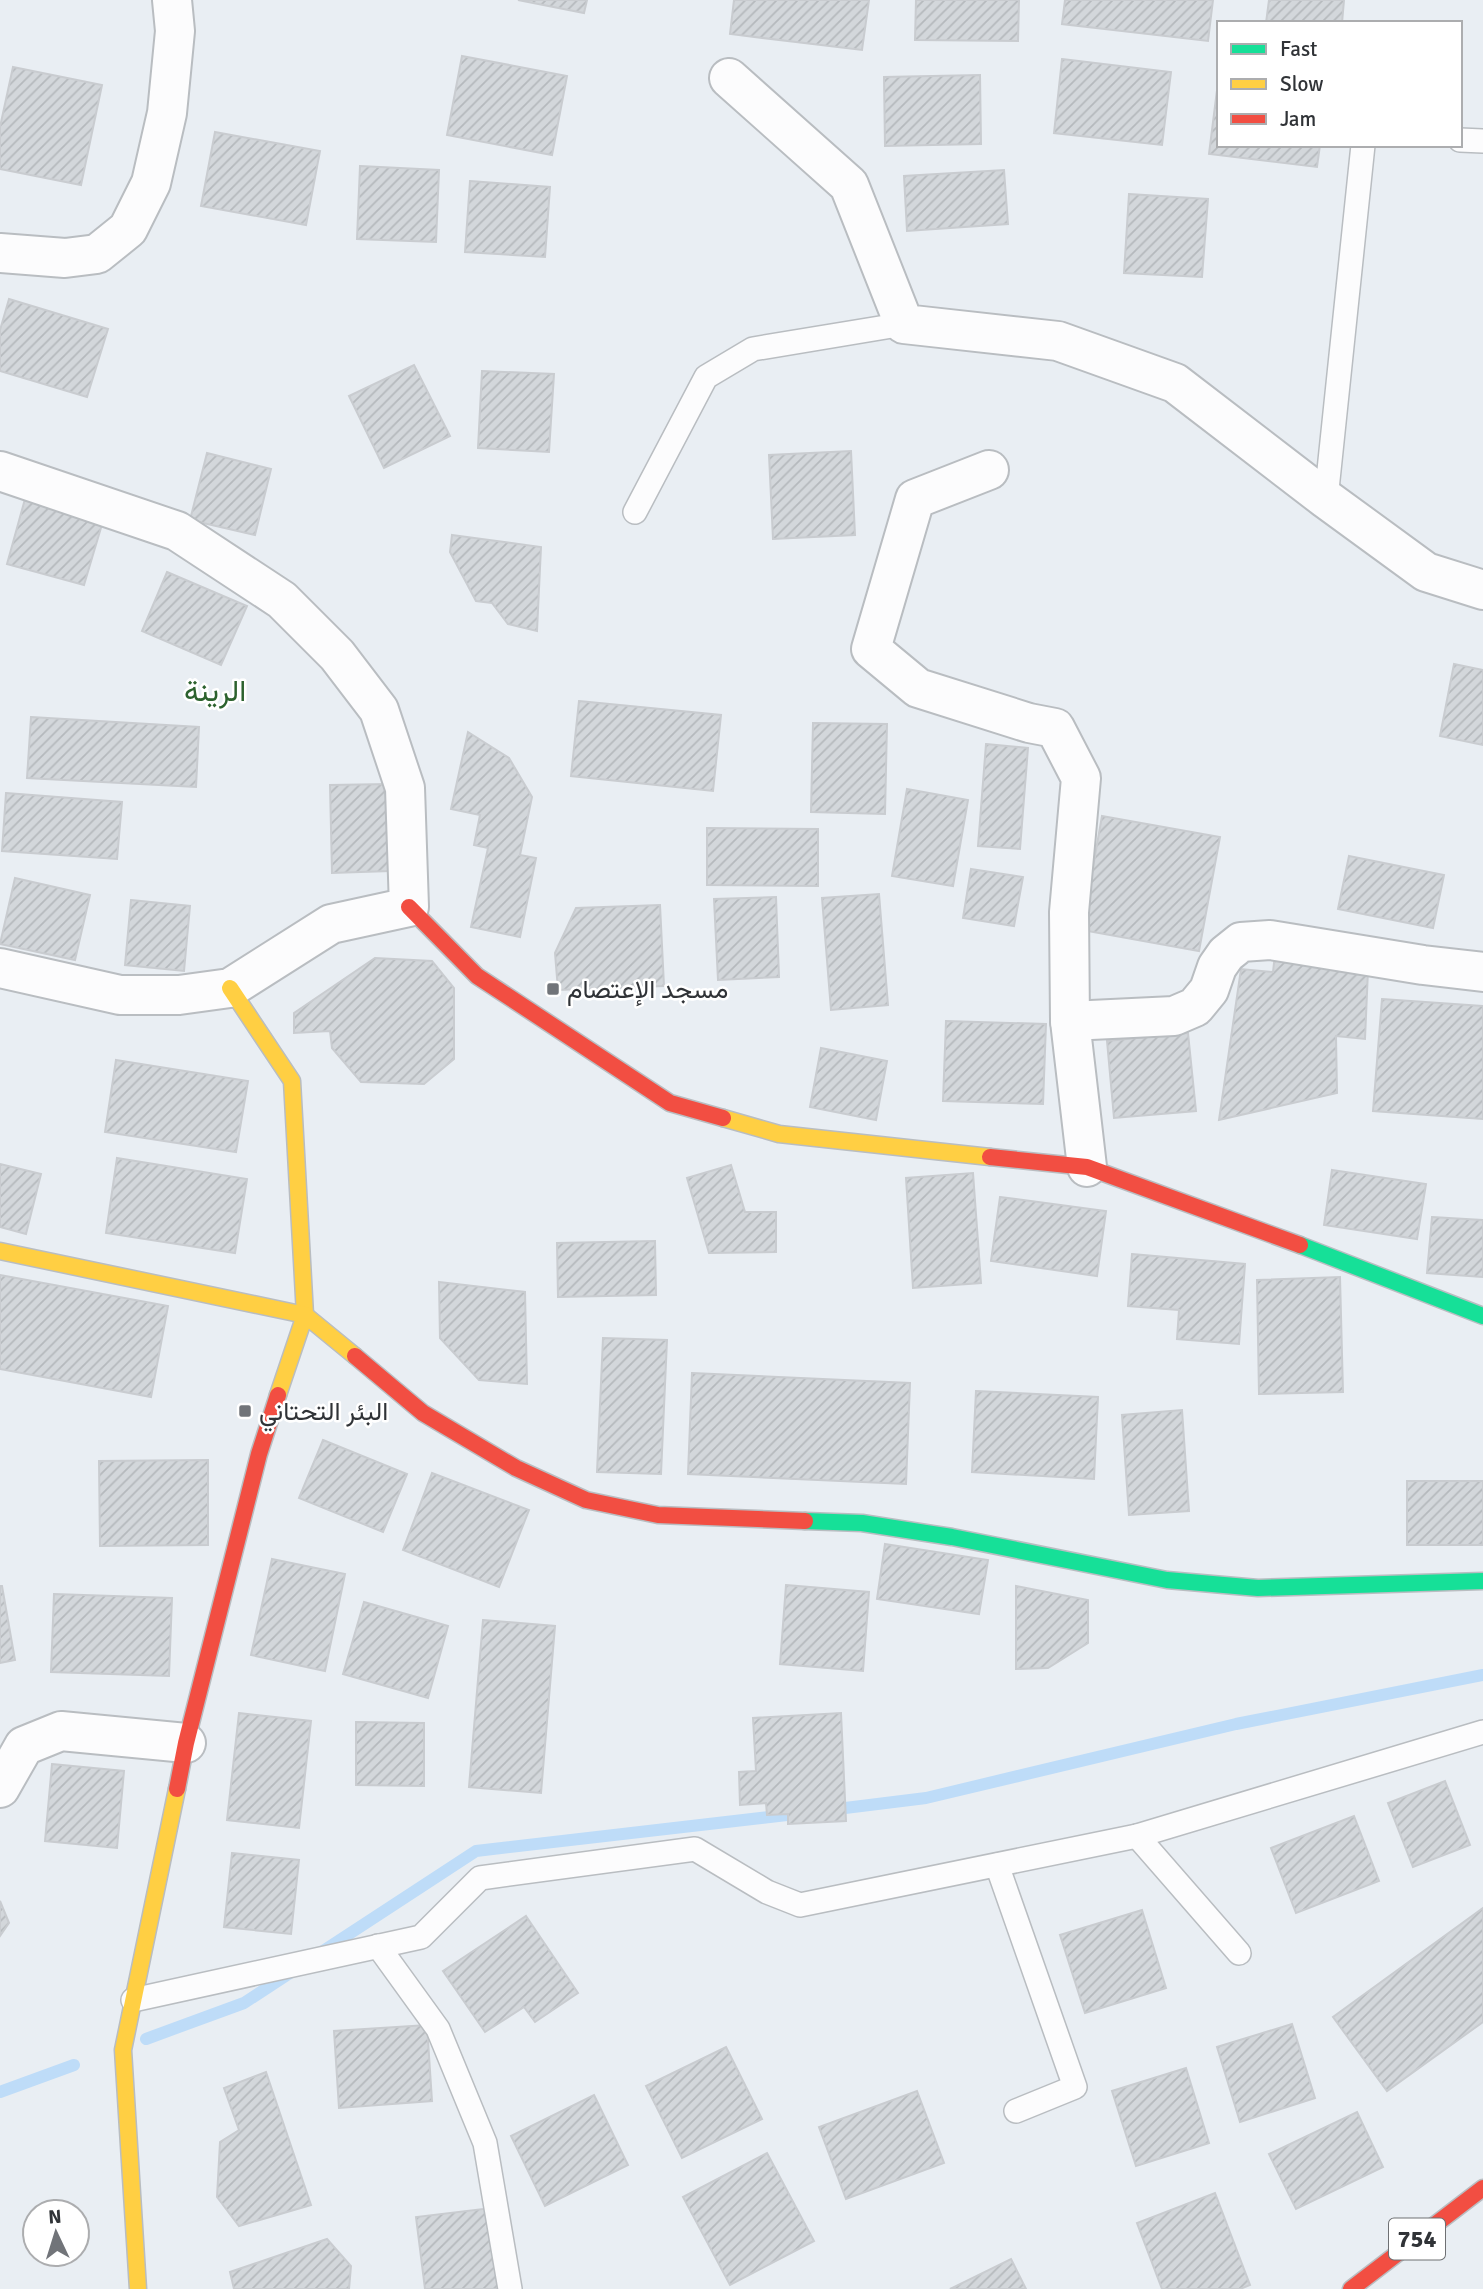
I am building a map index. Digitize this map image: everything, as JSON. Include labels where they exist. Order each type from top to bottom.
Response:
[{"type":"street","points":[[0,253],[65,258],[97,254],[128,229],[151,183],[167,113],[175,32],[172,0]]},
{"type":"street","points":[[729,78],[849,185],[904,324],[1058,341],[1175,383],[1426,572],[1483,590]]},
{"type":"street","points":[[989,470],[915,499],[871,649],[918,688],[1029,723],[1055,728],[1081,778],[1069,912],[1070,1021],[1087,1167]]},
{"type":"street","points":[[0,471],[177,531],[282,600],[337,655],[379,710],[405,788],[409,907],[477,976],[670,1103],[779,1135],[1087,1167],[1483,1316]]},
{"type":"street","points":[[0,968],[121,995],[179,995],[230,988],[331,924],[409,907]]},
{"type":"street","points":[[1070,1021],[1174,1016],[1195,1007],[1209,990],[1217,967],[1226,954],[1241,942],[1270,940],[1483,972]]},
{"type":"street","points":[[138,2289],[123,2050],[186,1744],[259,1454],[306,1315],[292,1082],[230,988]]},
{"type":"street","points":[[0,1251],[306,1315],[423,1413],[516,1468],[586,1500],[658,1515],[875,1525],[952,1537],[1167,1580],[1258,1588],[1483,1581]]},
{"type":"street","points":[[0,1788],[24,1746],[61,1731],[186,1744]]},
{"type":"street","name":"754","points":[[1351,2289],[1483,2189]]},
{"type":"lane","points":[[1462,140],[1483,141]]},
{"type":"lane","points":[[1326,499],[1363,147]]},
{"type":"lane","points":[[635,512],[705,377],[753,349],[904,324]]},
{"type":"lane","points":[[133,2000],[421,1937],[480,1878],[695,1849],[767,1892],[800,1905],[1137,1836],[1483,1732]]},
{"type":"lane","points":[[1137,1836],[1239,1953]]},
{"type":"lane","points":[[997,1865],[1075,2087],[1016,2111]]},
{"type":"lane","points":[[378,1946],[438,2029],[485,2143],[510,2289]]},
{"type":"building","points":[[518,0],[587,0],[584,13]]},
{"type":"building","points":[[734,0],[869,0],[862,50],[730,34]]},
{"type":"building","points":[[916,0],[1019,0],[1018,41],[915,40]]},
{"type":"building","points":[[1065,0],[1213,0],[1208,41],[1062,24]]},
{"type":"building","points":[[1269,0],[1344,0],[1342,21],[1266,21]]},
{"type":"building","points":[[462,56],[567,76],[552,155],[447,135]]},
{"type":"building","points":[[1062,59],[1171,72],[1162,145],[1054,133]]},
{"type":"building","points":[[13,67],[102,85],[81,185],[0,169],[0,127]]},
{"type":"building","points":[[980,75],[981,144],[885,146],[884,77]]},
{"type":"building","points":[[1217,90],[1217,147],[1320,147],[1317,167],[1209,154]]},
{"type":"building","points":[[215,132],[320,151],[306,225],[201,206]]},
{"type":"building","points":[[360,166],[439,170],[436,242],[357,239]]},
{"type":"building","points":[[1004,170],[1008,224],[907,231],[904,176]]},
{"type":"building","points":[[470,181],[550,187],[545,257],[465,252]]},
{"type":"building","points":[[1129,194],[1208,199],[1202,277],[1124,273]]},
{"type":"building","points":[[9,299],[108,329],[87,397],[0,371],[0,330]]},
{"type":"building","points":[[414,365],[450,436],[384,468],[349,396]]},
{"type":"building","points":[[482,371],[554,374],[549,452],[478,448]]},
{"type":"building","points":[[851,451],[855,535],[773,539],[769,455]]},
{"type":"building","points":[[207,453],[271,469],[255,535],[190,520]]},
{"type":"building","points":[[25,499],[103,521],[84,585],[7,564]]},
{"type":"building","points":[[452,535],[541,547],[537,631],[508,624],[492,603],[476,601],[450,552]]},
{"type":"building","points":[[167,572],[247,606],[221,665],[142,631]]},
{"type":"building","points":[[1454,664],[1483,670],[1483,745],[1440,736]]},
{"type":"building","points":[[579,701],[721,715],[713,791],[571,776]]},
{"type":"building","points":[[31,717],[199,727],[196,787],[27,778]]},
{"type":"building","points":[[813,723],[887,724],[885,814],[811,812]]},
{"type":"building","points":[[468,732],[509,758],[532,797],[520,855],[536,858],[520,937],[471,927],[488,848],[474,845],[480,815],[451,809]]},
{"type":"building","points":[[986,744],[1028,748],[1020,849],[978,846]]},
{"type":"building","points":[[389,784],[390,871],[332,873],[330,785]]},
{"type":"building","points":[[907,789],[968,800],[953,886],[892,876]]},
{"type":"building","points":[[6,793],[122,802],[117,859],[2,851]]},
{"type":"building","points":[[1102,816],[1220,837],[1199,951],[1082,930]]},
{"type":"building","points":[[707,828],[818,829],[818,886],[707,885]]},
{"type":"building","points":[[1349,856],[1444,875],[1433,928],[1338,909]]},
{"type":"building","points":[[971,869],[1023,877],[1014,926],[963,918]]},
{"type":"building","points":[[15,878],[90,895],[75,960],[0,944]]},
{"type":"building","points":[[879,894],[888,1005],[831,1010],[822,898]]},
{"type":"building","points":[[776,897],[779,977],[718,980],[714,899]]},
{"type":"building","points":[[131,900],[190,906],[184,971],[125,965]]},
{"type":"building","points":[[660,905],[664,986],[558,990],[555,953],[576,908]]},
{"type":"building","points":[[1275,954],[1368,970],[1365,1039],[1336,1036],[1337,1093],[1219,1120],[1241,969],[1273,972]]},
{"type":"building","points":[[375,958],[432,961],[454,988],[454,1059],[424,1084],[361,1082],[332,1048],[330,1031],[294,1033],[294,1013]]},
{"type":"building","points":[[1382,999],[1483,1006],[1483,1119],[1373,1111]]},
{"type":"building","points":[[946,1021],[1046,1024],[1043,1104],[943,1101]]},
{"type":"building","points":[[1188,1033],[1196,1111],[1114,1118],[1107,1041]]},
{"type":"building","points":[[821,1048],[887,1061],[876,1120],[810,1107]]},
{"type":"building","points":[[116,1060],[248,1081],[236,1152],[105,1132]]},
{"type":"building","points":[[117,1158],[247,1179],[235,1253],[106,1233]]},
{"type":"building","points":[[0,1164],[41,1174],[26,1234],[0,1227]]},
{"type":"building","points":[[731,1165],[745,1212],[776,1212],[776,1252],[709,1253],[687,1178]]},
{"type":"building","points":[[1332,1170],[1426,1184],[1417,1239],[1324,1225]]},
{"type":"building","points":[[973,1173],[981,1283],[913,1288],[906,1178]]},
{"type":"building","points":[[1000,1197],[1106,1211],[1097,1276],[991,1261]]},
{"type":"building","points":[[1432,1217],[1483,1220],[1483,1277],[1427,1273]]},
{"type":"building","points":[[655,1241],[656,1295],[558,1297],[557,1243]]},
{"type":"building","points":[[1132,1254],[1245,1264],[1239,1344],[1177,1339],[1179,1310],[1128,1306]]},
{"type":"building","points":[[0,1275],[168,1306],[151,1397],[0,1369]]},
{"type":"building","points":[[1340,1277],[1343,1392],[1259,1394],[1257,1280]]},
{"type":"building","points":[[439,1282],[525,1292],[527,1384],[479,1380],[440,1338]]},
{"type":"building","points":[[603,1338],[667,1340],[661,1474],[597,1472]]},
{"type":"building","points":[[692,1373],[910,1383],[906,1484],[688,1474]]},
{"type":"building","points":[[976,1391],[1098,1397],[1094,1479],[972,1472]]},
{"type":"building","points":[[1182,1410],[1189,1511],[1129,1515],[1122,1415]]},
{"type":"building","points":[[323,1440],[407,1474],[383,1532],[299,1498]]},
{"type":"building","points":[[208,1460],[208,1545],[100,1546],[99,1461]]},
{"type":"building","points":[[432,1473],[529,1510],[499,1587],[403,1550]]},
{"type":"building","points":[[1407,1481],[1483,1481],[1483,1545],[1407,1545]]},
{"type":"building","points":[[885,1544],[988,1560],[979,1614],[877,1599]]},
{"type":"building","points":[[272,1559],[345,1574],[325,1671],[251,1655]]},
{"type":"building","points":[[786,1585],[869,1592],[863,1671],[780,1664]]},
{"type":"building","points":[[0,1586],[15,1660],[0,1663]]},
{"type":"building","points":[[1016,1586],[1088,1600],[1088,1643],[1048,1668],[1016,1669]]},
{"type":"building","points":[[54,1594],[172,1598],[169,1676],[51,1672]]},
{"type":"building","points":[[364,1602],[448,1626],[428,1698],[343,1674]]},
{"type":"building","points":[[483,1620],[555,1626],[541,1793],[469,1787]]},
{"type":"building","points":[[239,1713],[311,1721],[299,1828],[227,1820]]},
{"type":"building","points":[[841,1713],[846,1821],[788,1824],[788,1814],[767,1815],[766,1803],[740,1805],[739,1772],[756,1771],[753,1718]]},
{"type":"building","points":[[356,1722],[424,1723],[424,1786],[356,1785]]},
{"type":"building","points":[[52,1764],[124,1771],[117,1848],[45,1841]]},
{"type":"building","points":[[1445,1781],[1470,1845],[1413,1867],[1388,1803]]},
{"type":"building","points":[[1354,1816],[1379,1881],[1296,1913],[1271,1848]]},
{"type":"building","points":[[232,1853],[299,1860],[291,1934],[224,1927]]},
{"type":"building","points":[[0,1901],[9,1923],[0,1936]]},
{"type":"building","points":[[1483,1908],[1483,2022],[1387,2091],[1333,2017]]},
{"type":"building","points":[[1142,1910],[1166,1988],[1085,2013],[1060,1935]]},
{"type":"building","points":[[526,1916],[578,1993],[535,2022],[524,2007],[485,2032],[443,1971]]},
{"type":"building","points":[[1292,2024],[1315,2098],[1240,2122],[1217,2047]]},
{"type":"building","points":[[427,2025],[432,2101],[339,2108],[334,2031]]},
{"type":"building","points":[[726,2047],[762,2119],[682,2158],[646,2086]]},
{"type":"building","points":[[1186,2068],[1209,2143],[1136,2166],[1112,2091]]},
{"type":"building","points":[[266,2072],[311,2205],[239,2226],[217,2197],[220,2142],[239,2130],[224,2088]]},
{"type":"building","points":[[917,2091],[944,2163],[846,2199],[819,2127]]},
{"type":"building","points":[[594,2095],[628,2165],[545,2206],[511,2136]]},
{"type":"building","points":[[1357,2112],[1383,2167],[1296,2209],[1269,2154]]},
{"type":"building","points":[[767,2153],[814,2241],[730,2285],[683,2197]]},
{"type":"building","points":[[1215,2193],[1250,2285],[1240,2289],[1162,2289],[1137,2223]]},
{"type":"building","points":[[491,2208],[501,2289],[425,2289],[416,2217]]},
{"type":"building","points":[[327,2239],[351,2266],[349,2289],[234,2289],[230,2272]]},
{"type":"building","points":[[1011,2259],[1026,2289],[950,2289]]},
{"type":"waterway","points":[[829,1810],[926,1798],[1236,1724],[1483,1675]]},
{"type":"waterway","points":[[320,1953],[476,1851],[804,1813]]},
{"type":"waterway","points":[[146,2039],[244,2003],[293,1971]]},
{"type":"waterway","points":[[0,2092],[74,2065]]},
{"type":"traffic: fast","points":[[1300,1245],[1483,1316]]},
{"type":"traffic: fast","points":[[805,1521],[862,1523],[952,1537],[1167,1580],[1258,1588],[1483,1581]]},
{"type":"traffic: slow","points":[[230,988],[292,1081],[305,1315],[278,1395]]},
{"type":"traffic: slow","points":[[723,1118],[779,1134],[990,1157]]},
{"type":"traffic: slow","points":[[0,1251],[305,1315],[355,1356]]},
{"type":"traffic: slow","points":[[138,2289],[123,2050],[177,1789]]},
{"type":"traffic: jam","points":[[409,907],[477,976],[670,1103],[723,1118]]},
{"type":"traffic: jam","points":[[990,1157],[1087,1167],[1300,1245]]},
{"type":"traffic: jam","points":[[355,1356],[423,1413],[516,1468],[586,1500],[658,1515],[805,1521]]},
{"type":"traffic: jam","points":[[177,1789],[186,1743],[259,1454],[278,1395]]},
{"type":"traffic: jam","points":[[1351,2289],[1483,2188]]},
{"type":"place","name":"مسجد الإعتصام","points":[[553,989]]},
{"type":"place","name":"البئر التحتاني","points":[[245,1411]]},
{"type":"district","name":"الرينة","points":[[215,691]]}]
